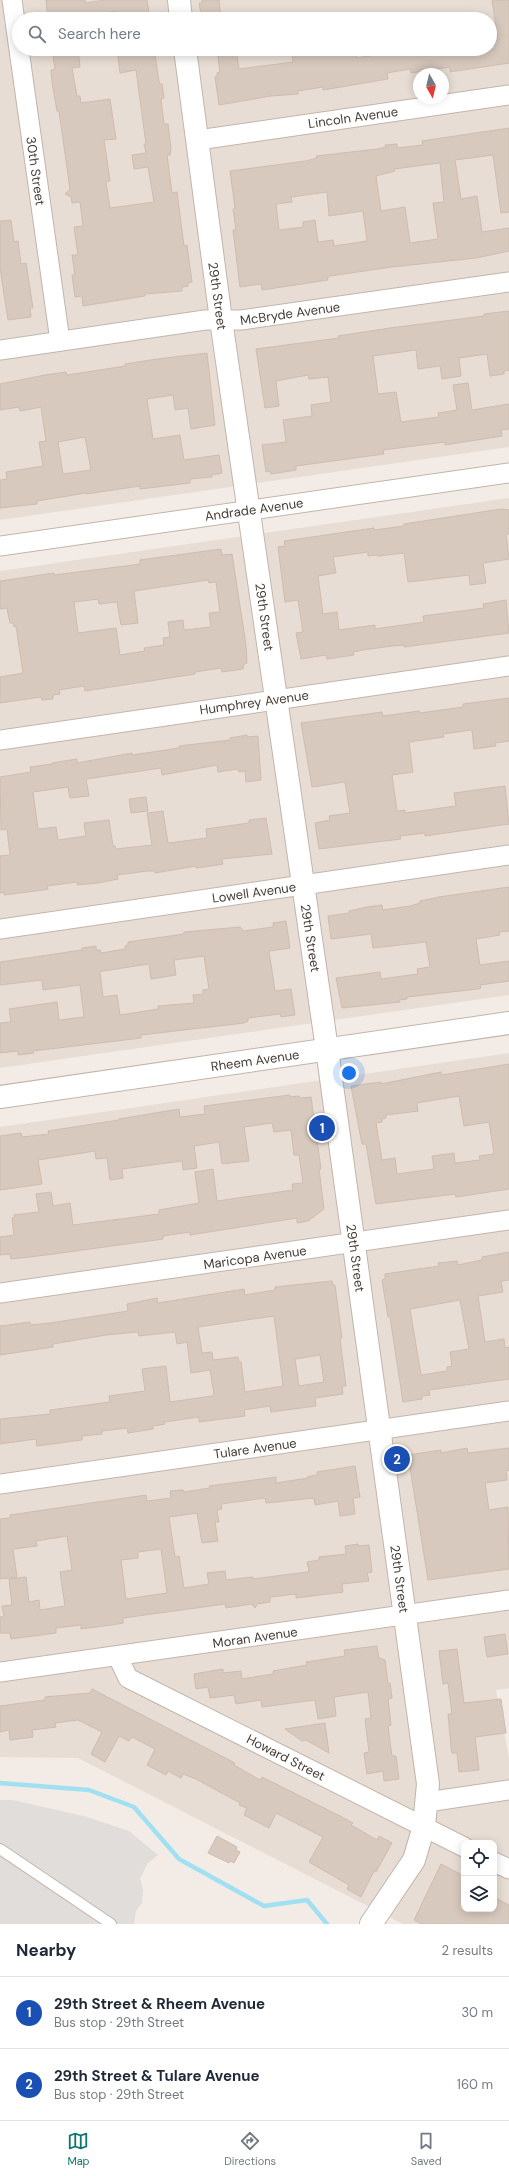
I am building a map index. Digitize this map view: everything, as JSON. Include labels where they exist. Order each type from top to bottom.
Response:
[{"type":"street","name":"30th Street","points":[[12,0],[14,12]]},
{"type":"street","points":[[179,0],[180,12]]},
{"type":"street","name":"30th Street","points":[[20,56],[60,341]]},
{"type":"street","name":"29th Street","points":[[186,56],[221,320],[327,1049],[427,1770],[428,1784],[424,1826],[414,1860],[371,1924]]},
{"type":"street","name":"Lincoln Avenue","points":[[198,140],[509,95]]},
{"type":"street","name":"McBryde Avenue","points":[[0,350],[206,320],[242,320],[509,282]]},
{"type":"street","name":"Andrade Avenue","points":[[0,546],[509,472]]},
{"type":"street","name":"Humphrey Avenue","points":[[0,740],[509,666]]},
{"type":"street","name":"Lowell Avenue","points":[[0,929],[509,855]]},
{"type":"street","name":"Rheem Avenue","points":[[0,1097],[509,1023]]},
{"type":"street","name":"Maricopa Avenue","points":[[0,1293],[509,1220]]},
{"type":"street","name":"Tulare Avenue","points":[[0,1484],[509,1411]]},
{"type":"street","name":"Moran Avenue","points":[[0,1672],[118,1657],[509,1600]]},
{"type":"street","name":"Howard Street","points":[[118,1657],[128,1678],[461,1845]]},
{"type":"street","points":[[427,1802],[509,1790]]},
{"type":"street","points":[[497,1863],[509,1869]]},
{"type":"lane","points":[[0,1849],[111,1924]]},
{"type":"shaded area","points":[[0,0],[509,0],[509,447],[0,520]]},
{"type":"shaded area","points":[[509,498],[509,995],[0,1068],[0,571]]},
{"type":"shaded area","points":[[509,1053],[509,1688],[496,1690],[509,1758],[509,1913],[500,1924],[403,1924],[78,1758],[0,1757],[0,1127]]},
{"type":"shaded area","points":[[0,1800],[12,1800],[84,1816],[129,1831],[158,1855],[148,1863],[140,1878],[143,1890],[142,1903],[136,1911],[134,1924],[0,1924]]},
{"type":"building","points":[[46,0],[85,0],[85,3],[105,0],[147,0],[149,12],[116,11],[47,12]]},
{"type":"building","points":[[202,0],[219,0],[220,12],[201,12],[199,3],[202,3]]},
{"type":"building","points":[[492,0],[509,0],[509,63],[450,72],[450,67],[413,68],[413,73],[411,73],[410,69],[387,73],[388,79],[323,90],[323,87],[298,91],[298,94],[271,96],[219,105],[215,77],[217,77],[217,73],[220,72],[218,56],[237,56],[239,69],[293,62],[292,56],[357,56],[357,58],[368,56],[497,56],[497,12],[494,12]]},
{"type":"building","points":[[53,56],[79,56],[80,67],[72,68],[77,96],[80,96],[81,103],[110,99],[116,139],[104,140],[110,181],[106,182],[110,208],[154,202],[148,167],[134,169],[132,155],[146,153],[136,70],[120,73],[118,56],[155,56],[159,81],[160,84],[162,84],[164,98],[161,99],[164,124],[168,124],[171,149],[170,155],[167,155],[172,193],[177,192],[184,246],[187,245],[192,282],[188,283],[188,286],[182,287],[182,291],[145,294],[145,296],[83,306],[82,296],[75,297],[72,275],[75,275],[72,255],[78,255],[74,227],[83,226],[80,202],[72,203],[71,197],[65,194],[70,189],[59,111],[57,111],[52,82],[51,70],[55,69]]},
{"type":"building","points":[[509,128],[509,212],[501,213],[493,155],[455,160],[461,199],[477,196],[482,232],[509,228],[509,251],[476,258],[392,267],[330,276],[327,278],[328,280],[262,290],[261,284],[240,287],[233,230],[236,230],[233,209],[235,208],[230,171],[306,161],[317,158],[316,156],[377,149],[386,147],[385,145],[397,144],[397,148],[423,145],[422,141]],"holes":[[[440,163],[444,202],[433,203],[438,239],[410,243],[405,207],[381,211],[376,176],[395,171],[394,169]],[[327,192],[329,216],[363,211],[367,241],[334,246],[333,240],[318,242],[315,220],[303,222],[303,227],[279,230],[276,204],[292,202],[291,197]]]},
{"type":"building","points":[[11,220],[14,242],[18,241],[21,264],[26,263],[33,308],[30,308],[31,317],[8,320],[0,268],[0,221]]},
{"type":"building","points":[[509,311],[509,370],[504,371],[504,374],[490,376],[487,354],[459,358],[461,376],[442,379],[440,366],[418,369],[416,350],[373,356],[378,394],[396,392],[401,422],[439,417],[438,413],[457,410],[453,385],[468,383],[472,410],[509,404],[509,429],[501,430],[502,436],[445,445],[445,442],[383,450],[384,454],[296,466],[296,470],[271,474],[270,471],[266,472],[262,445],[286,442],[283,420],[312,416],[311,405],[331,402],[328,377],[309,379],[308,375],[276,381],[279,406],[265,408],[256,349],[339,338],[338,336],[484,316],[484,314]]},
{"type":"building","points":[[207,353],[215,425],[191,429],[188,408],[175,410],[173,395],[147,399],[153,439],[180,435],[184,460],[219,455],[222,473],[212,475],[212,477],[190,479],[190,483],[140,489],[140,486],[86,493],[37,501],[37,504],[0,508],[0,480],[7,479],[6,472],[43,466],[39,442],[46,441],[41,407],[20,411],[19,407],[0,410],[0,384],[45,375],[66,372],[67,375],[125,366],[125,364]],"holes":[[[85,437],[91,470],[63,474],[58,442]]]},
{"type":"building","points":[[501,509],[509,510],[509,534],[506,534],[509,559],[483,563],[486,583],[470,585],[469,575],[408,582],[404,553],[368,556],[368,552],[333,557],[336,573],[318,576],[323,614],[337,612],[339,630],[375,625],[375,629],[424,622],[423,616],[484,608],[483,604],[506,600],[509,633],[404,647],[404,645],[363,650],[353,652],[354,655],[327,659],[326,655],[301,659],[296,633],[303,632],[298,600],[285,602],[278,547],[285,546],[284,541],[374,528],[374,530],[404,526],[404,524]]},
{"type":"building","points":[[221,549],[222,555],[232,554],[246,645],[247,663],[244,664],[243,669],[222,672],[221,668],[195,672],[195,674],[85,691],[84,686],[59,690],[60,694],[53,695],[53,699],[42,700],[41,697],[0,703],[0,677],[23,673],[16,626],[14,627],[13,623],[10,623],[7,608],[0,609],[0,581],[54,573],[54,575],[140,564],[140,560]],"holes":[[[208,580],[209,583],[216,582],[220,612],[209,613],[211,627],[184,630],[183,620],[168,622],[170,637],[163,638],[164,645],[144,648],[145,651],[120,655],[116,628],[78,633],[74,602],[98,599],[99,604],[117,602],[121,625],[138,623],[134,591]]]},
{"type":"building","points":[[509,698],[509,741],[495,743],[496,746],[474,749],[472,730],[443,734],[444,737],[409,742],[413,772],[392,775],[397,811],[405,810],[405,813],[456,806],[454,793],[505,786],[509,824],[425,836],[425,833],[400,836],[401,839],[319,849],[315,823],[330,820],[329,816],[350,813],[345,782],[312,787],[301,723],[382,712],[383,716],[419,711],[420,713],[463,707],[463,704]]},
{"type":"building","points":[[247,735],[247,737],[258,736],[261,780],[246,782],[245,771],[239,772],[238,769],[218,772],[217,765],[162,775],[161,768],[86,779],[89,796],[70,798],[68,787],[33,792],[38,829],[56,827],[58,840],[86,836],[84,823],[109,820],[113,846],[115,846],[116,849],[152,845],[147,813],[163,811],[168,843],[207,838],[206,829],[249,823],[249,820],[266,818],[272,854],[222,859],[223,864],[211,866],[196,868],[196,866],[155,873],[154,871],[147,871],[117,875],[118,879],[98,883],[77,885],[77,882],[47,886],[48,889],[43,890],[4,895],[4,892],[0,893],[0,856],[10,855],[7,829],[1,830],[0,777],[31,772],[30,767],[52,763],[77,759],[77,763],[132,753],[132,755],[179,748],[179,746],[230,740],[230,738]]},
{"type":"building","points":[[146,797],[148,811],[131,813],[129,799]]},
{"type":"building","points":[[509,887],[509,931],[499,932],[500,935],[476,939],[480,965],[509,961],[509,981],[480,985],[481,988],[477,989],[407,997],[407,999],[399,1000],[400,1002],[342,1008],[336,978],[380,972],[381,979],[418,974],[417,969],[430,967],[426,942],[373,948],[371,934],[331,939],[328,916],[349,913],[349,911],[382,905],[383,910],[410,906],[420,903],[420,901],[439,897]]},
{"type":"building","points":[[286,921],[290,948],[269,951],[275,991],[291,989],[295,1015],[281,1017],[280,1014],[248,1018],[248,1021],[244,1023],[141,1035],[141,1038],[33,1051],[34,1053],[18,1055],[18,1051],[0,1053],[0,1023],[11,1022],[9,1009],[57,1002],[59,1020],[84,1017],[80,985],[43,990],[42,980],[0,985],[0,962],[82,950],[82,948],[96,946],[96,950],[100,950],[101,953],[125,949],[128,942],[184,934],[184,932],[240,927],[244,931],[273,927],[273,923]],"holes":[[[204,956],[209,989],[203,990],[203,994],[193,995],[194,1003],[158,1006],[158,1009],[120,1015],[117,995],[103,997],[100,972],[149,964],[151,979],[176,975],[174,960]]]},
{"type":"building","points":[[509,1064],[509,1189],[456,1197],[455,1194],[376,1204],[366,1144],[362,1144],[351,1086],[381,1082],[381,1084],[441,1072],[441,1075]],"holes":[[[459,1096],[464,1126],[489,1122],[494,1154],[479,1156],[480,1160],[455,1163],[454,1153],[432,1156],[434,1169],[397,1174],[395,1158],[382,1160],[376,1123],[382,1122],[382,1119],[386,1118],[386,1115],[418,1111],[417,1103]]]},
{"type":"building","points":[[290,1095],[290,1097],[299,1096],[300,1098],[311,1097],[321,1169],[319,1169],[324,1209],[308,1221],[297,1223],[297,1218],[190,1235],[190,1232],[163,1236],[163,1239],[11,1259],[10,1254],[0,1255],[0,1237],[14,1235],[12,1218],[15,1217],[14,1215],[39,1212],[36,1194],[51,1192],[53,1206],[70,1203],[73,1225],[159,1214],[159,1210],[199,1203],[195,1172],[213,1169],[217,1201],[293,1190],[292,1184],[303,1183],[299,1155],[294,1155],[291,1130],[274,1132],[272,1123],[244,1127],[249,1161],[222,1164],[219,1142],[194,1146],[197,1168],[183,1170],[182,1161],[122,1169],[123,1178],[110,1180],[107,1158],[96,1159],[95,1151],[38,1160],[42,1184],[0,1190],[0,1136],[21,1133],[22,1137],[49,1134],[48,1131],[179,1109],[180,1117],[205,1114],[204,1106]]},
{"type":"building","points":[[509,1252],[509,1280],[501,1281],[503,1292],[478,1296],[485,1342],[504,1339],[505,1348],[509,1347],[509,1379],[429,1390],[430,1395],[422,1396],[422,1399],[403,1402],[390,1317],[388,1317],[382,1280],[385,1279],[385,1274],[439,1266],[438,1263],[457,1261],[458,1265],[482,1260],[482,1257]],"holes":[[[460,1300],[469,1349],[450,1352],[452,1366],[447,1367],[447,1371],[421,1375],[410,1309]]]},
{"type":"building","points":[[332,1281],[333,1285],[335,1285],[342,1338],[340,1339],[346,1386],[342,1386],[343,1394],[315,1398],[316,1406],[271,1412],[270,1406],[244,1410],[245,1416],[199,1422],[199,1417],[164,1422],[165,1424],[153,1426],[153,1429],[128,1433],[127,1428],[102,1431],[102,1434],[82,1436],[82,1440],[37,1446],[36,1439],[0,1444],[0,1419],[50,1414],[50,1410],[110,1402],[109,1396],[145,1391],[142,1369],[166,1366],[170,1402],[212,1396],[214,1394],[210,1370],[191,1373],[187,1342],[177,1344],[175,1332],[139,1336],[138,1332],[106,1335],[53,1344],[53,1347],[0,1355],[0,1326],[30,1322],[30,1325],[50,1323],[128,1311],[127,1304],[157,1298],[158,1303],[244,1289],[245,1295],[275,1290],[275,1287]],"holes":[[[274,1316],[283,1386],[245,1392],[241,1362],[239,1362],[238,1357],[213,1360],[212,1352],[202,1353],[198,1327]],[[320,1355],[324,1382],[299,1386],[295,1359]]]},
{"type":"building","points":[[467,1448],[468,1453],[509,1448],[509,1470],[506,1471],[507,1480],[485,1483],[489,1510],[508,1507],[509,1569],[428,1580],[408,1455],[441,1450],[441,1453]]},
{"type":"building","points":[[355,1466],[360,1497],[353,1498],[355,1514],[340,1516],[338,1501],[315,1505],[314,1498],[266,1503],[265,1498],[221,1504],[222,1509],[217,1510],[219,1522],[215,1522],[218,1541],[202,1543],[197,1513],[169,1517],[175,1557],[179,1556],[184,1588],[209,1584],[207,1573],[225,1571],[226,1580],[253,1577],[253,1579],[307,1572],[309,1571],[307,1562],[319,1560],[319,1557],[346,1554],[345,1546],[358,1544],[358,1546],[369,1545],[372,1572],[367,1573],[369,1581],[342,1584],[343,1592],[296,1598],[296,1594],[270,1597],[270,1602],[257,1604],[255,1608],[251,1604],[226,1608],[225,1604],[123,1618],[123,1623],[112,1625],[81,1629],[81,1625],[56,1628],[56,1633],[11,1639],[10,1633],[0,1633],[0,1617],[4,1616],[2,1606],[12,1605],[9,1579],[26,1577],[29,1602],[39,1600],[40,1610],[65,1606],[60,1572],[72,1570],[67,1536],[36,1541],[37,1546],[13,1549],[17,1577],[0,1579],[0,1519],[10,1518],[10,1515],[146,1495],[147,1501],[171,1498],[170,1491],[183,1490],[184,1492],[210,1488],[209,1486],[276,1477],[276,1483],[308,1478],[307,1477],[317,1475],[317,1472]],"holes":[[[161,1549],[167,1593],[126,1599],[121,1560],[138,1558],[138,1552]]]},
{"type":"building","points":[[505,1634],[508,1654],[487,1657],[484,1637]]},
{"type":"building","points":[[377,1646],[379,1658],[385,1660],[388,1683],[390,1683],[392,1698],[388,1699],[391,1725],[388,1726],[392,1756],[396,1756],[399,1779],[384,1781],[383,1771],[367,1774],[364,1753],[369,1752],[365,1719],[371,1718],[368,1692],[334,1697],[336,1716],[318,1719],[315,1700],[262,1707],[261,1700],[236,1704],[234,1695],[210,1698],[208,1687],[196,1689],[194,1674],[223,1669],[223,1673],[241,1671],[242,1679],[273,1674],[273,1671],[307,1665],[306,1662],[345,1656],[344,1650]]},
{"type":"building","points":[[457,1649],[464,1703],[501,1699],[506,1733],[475,1737],[479,1770],[459,1772],[457,1753],[452,1753],[451,1747],[448,1714],[452,1714],[448,1683],[443,1684],[439,1651]]},
{"type":"building","points":[[92,1689],[235,1763],[234,1765],[260,1780],[262,1777],[342,1817],[353,1823],[351,1825],[377,1840],[379,1836],[392,1843],[376,1872],[374,1871],[361,1897],[347,1889],[349,1885],[309,1862],[323,1837],[276,1813],[269,1828],[244,1815],[247,1808],[239,1805],[240,1803],[196,1779],[183,1774],[181,1778],[168,1771],[166,1775],[147,1765],[155,1749],[132,1737],[129,1741],[119,1736],[105,1762],[91,1754],[102,1732],[78,1720],[55,1723],[56,1727],[32,1730],[33,1737],[10,1740],[9,1730],[0,1732],[0,1706],[45,1700],[45,1697],[90,1693]]},
{"type":"building","points":[[325,1723],[329,1753],[306,1740],[302,1741],[285,1729]]},
{"type":"building","points":[[217,1836],[237,1847],[236,1850],[240,1852],[234,1863],[230,1861],[229,1863],[208,1853]]},
{"type":"building","points":[[441,1864],[461,1874],[461,1912],[497,1912],[497,1899],[509,1905],[509,1924],[422,1924],[414,1920]]},
{"type":"waterway","points":[[0,1783],[89,1790],[134,1807],[179,1859],[264,1906],[307,1900],[327,1924]]},
{"type":"place","name":"29th Street & Rheem Avenue","points":[[322,1128]]},
{"type":"place","name":"29th Street & Tulare Avenue","points":[[397,1459]]}]
